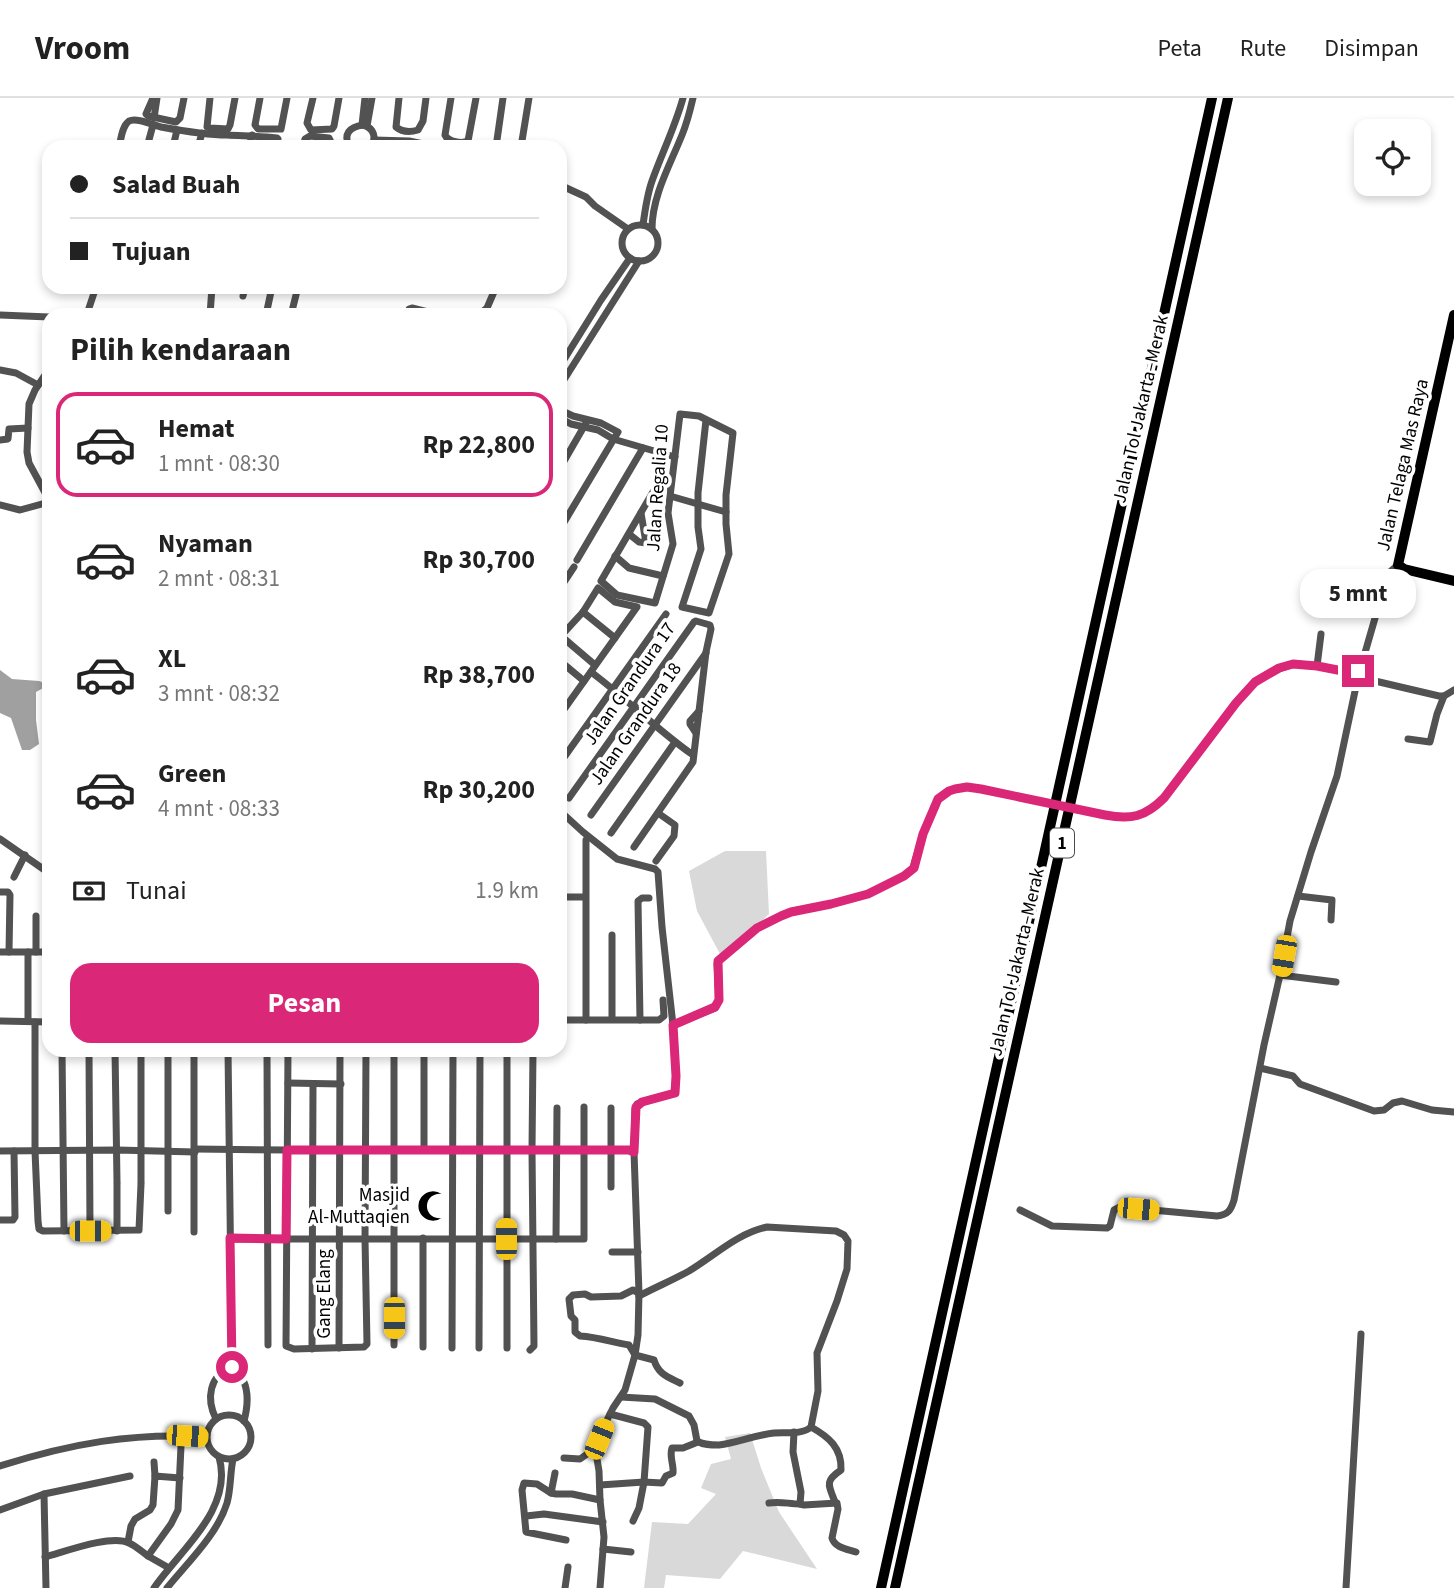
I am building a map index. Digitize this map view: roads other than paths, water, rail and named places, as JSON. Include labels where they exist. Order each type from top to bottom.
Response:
[{"type":"highway","name":"Jalan Tol Jakarta–Merak","points":[[881,1588],[1212,98]]},
{"type":"highway","name":"Jalan Tol Jakarta–Merak","points":[[895,1588],[1228,98]]},
{"type":"main road","name":"Jalan Telaga Mas Raya","points":[[1454,315],[1398,565],[1404,569],[1454,581]]},
{"type":"street","points":[[155,98],[146,114],[153,122],[177,130],[227,132],[281,129],[287,98]]},
{"type":"street","points":[[121,140],[127,123],[131,120],[176,122],[180,118],[184,98]]},
{"type":"street","points":[[200,140],[210,98]]},
{"type":"street","points":[[226,140],[235,98]]},
{"type":"street","points":[[251,140],[260,98]]},
{"type":"street","points":[[313,98],[307,123],[311,130],[334,126],[339,98]]},
{"type":"street","points":[[365,98],[365,125],[374,135],[373,140]]},
{"type":"street","points":[[365,125],[372,98]]},
{"type":"street","points":[[399,98],[396,127],[403,131],[415,131],[423,121],[426,98]]},
{"type":"street","points":[[451,98],[445,135],[453,140]]},
{"type":"street","points":[[468,140],[476,98]]},
{"type":"street","points":[[497,140],[503,98]]},
{"type":"street","points":[[522,140],[529,98]]},
{"type":"street","points":[[643,225],[652,182],[683,98]]},
{"type":"street","points":[[652,229],[659,192],[683,133],[693,98]]},
{"type":"street","points":[[149,140],[153,122]]},
{"type":"street","points":[[348,140],[349,131],[354,126],[365,125]]},
{"type":"street","points":[[175,140],[177,130]]},
{"type":"street","points":[[254,131],[277,140]]},
{"type":"street","points":[[305,140],[310,136],[326,137],[330,140]]},
{"type":"street","points":[[567,188],[586,197],[628,229]]},
{"type":"street","points":[[643,225],[652,229],[659,243],[653,256],[639,261],[630,258],[622,244],[628,229],[643,225]]},
{"type":"street","points":[[567,355],[630,258]]},
{"type":"street","points":[[567,374],[639,261]]},
{"type":"street","points":[[0,315],[42,317]]},
{"type":"street","points":[[0,370],[16,373],[38,385]]},
{"type":"street","points":[[42,379],[29,404],[26,453],[42,488]]},
{"type":"street","points":[[567,413],[613,439],[675,457]]},
{"type":"street","name":"Jalan Regalia 10","points":[[599,584],[617,595],[655,603],[673,544],[668,513],[680,414],[706,419]]},
{"type":"street","points":[[706,419],[733,433],[726,495],[729,554],[709,613],[682,607],[701,549],[698,504],[706,419]]},
{"type":"street","points":[[567,422],[586,423]]},
{"type":"street","points":[[567,456],[586,423]]},
{"type":"street","points":[[0,440],[8,438],[9,429],[28,428]]},
{"type":"street","points":[[567,517],[613,439]]},
{"type":"street","points":[[567,577],[643,448]]},
{"type":"street","points":[[567,630],[583,612],[657,485],[698,504],[726,512]]},
{"type":"street","points":[[0,505],[20,510],[42,503]]},
{"type":"street","points":[[629,534],[646,543],[641,513]]},
{"type":"street","points":[[615,556],[629,568],[663,576]]},
{"type":"street","points":[[1020,1210],[1049,1225],[1097,1228],[1110,1227],[1113,1212],[1120,1207],[1217,1216],[1226,1214],[1231,1209],[1290,921],[1337,776],[1359,673],[1386,580],[1398,565]]},
{"type":"street","points":[[567,705],[637,607],[615,602],[599,584]]},
{"type":"street","points":[[583,612],[615,638]]},
{"type":"street","points":[[567,753],[666,614]]},
{"type":"street","name":"Jalan Grandura 17","points":[[569,798],[696,621],[712,627],[706,652]]},
{"type":"street","points":[[1317,666],[1321,634]]},
{"type":"street","points":[[567,643],[613,689],[675,743],[693,755]]},
{"type":"street","points":[[634,847],[691,765],[706,652]]},
{"type":"street","name":"Jalan Grandura 18","points":[[591,815],[706,652]]},
{"type":"street","points":[[673,1025],[715,1007],[719,1000],[718,961],[757,928],[791,912],[868,894],[910,872],[915,865],[923,834],[936,802],[945,793],[967,787],[1116,817],[1141,815],[1164,798],[1255,682],[1279,668],[1293,664],[1359,673],[1444,696]]},
{"type":"street","points":[[567,669],[584,681]]},
{"type":"street","points":[[1408,739],[1430,742],[1444,696],[1454,690]]},
{"type":"street","points":[[611,834],[675,743]]},
{"type":"street","points":[[656,861],[674,836],[675,825],[658,813]]},
{"type":"street","points":[[567,817],[617,859],[650,867],[658,872],[676,1076],[675,1092],[642,1102],[636,1107],[634,1152],[638,1335],[625,1391],[610,1414],[596,1453],[603,1522],[600,1588]]},
{"type":"street","points":[[0,839],[42,868]]},
{"type":"street","points":[[586,840],[586,1020]]},
{"type":"street","points":[[14,877],[25,855]]},
{"type":"street","points":[[0,892],[8,892],[10,895],[9,952]]},
{"type":"street","points":[[1298,895],[1332,900],[1331,920]]},
{"type":"street","points":[[567,896],[585,897]]},
{"type":"street","points":[[640,1020],[638,901],[649,898]]},
{"type":"street","points":[[36,916],[32,952],[32,1022],[38,1227],[43,1231],[139,1230],[141,1057]]},
{"type":"street","points":[[612,935],[612,1019]]},
{"type":"street","points":[[0,952],[42,952]]},
{"type":"street","points":[[1280,975],[1336,982]]},
{"type":"street","points":[[567,1020],[661,1019],[664,1016],[663,1000]]},
{"type":"street","points":[[0,1021],[42,1022]]},
{"type":"street","points":[[62,1057],[64,1231]]},
{"type":"street","points":[[89,1057],[90,1231]]},
{"type":"street","points":[[115,1057],[117,1231]]},
{"type":"street","points":[[168,1057],[168,1211]]},
{"type":"street","points":[[194,1057],[194,1232]]},
{"type":"street","points":[[228,1057],[232,1367]]},
{"type":"street","points":[[267,1057],[268,1345]]},
{"type":"street","points":[[288,1057],[286,1346],[290,1349],[364,1347],[368,1344],[365,1240],[366,1057]]},
{"type":"street","name":"Gang Elang","points":[[340,1057],[340,1348]]},
{"type":"street","points":[[394,1057],[394,1345]]},
{"type":"street","points":[[424,1057],[425,1150]]},
{"type":"street","points":[[453,1057],[453,1348]]},
{"type":"street","points":[[479,1348],[480,1057]]},
{"type":"street","points":[[507,1057],[507,1348]]},
{"type":"street","points":[[530,1350],[534,1346],[531,1150],[533,1057]]},
{"type":"street","points":[[1260,1068],[1293,1076],[1300,1084],[1374,1111],[1381,1111],[1402,1101],[1432,1110],[1454,1112]]},
{"type":"street","points":[[288,1083],[341,1084]]},
{"type":"street","points":[[313,1084],[313,1349]]},
{"type":"street","points":[[230,1238],[582,1239],[585,1237],[584,1107]]},
{"type":"street","points":[[556,1239],[557,1108]]},
{"type":"street","points":[[611,1108],[611,1187]]},
{"type":"street","points":[[0,1151],[168,1152],[229,1149],[634,1152]]},
{"type":"street","points":[[0,1220],[13,1220],[15,1217],[14,1151]]},
{"type":"street","points":[[600,1485],[664,1482],[666,1476],[673,1473],[672,1448],[698,1443],[720,1445],[770,1434],[804,1432],[811,1427],[817,1391],[817,1353],[847,1269],[849,1245],[844,1235],[830,1231],[767,1227],[757,1229],[687,1272],[639,1295]]},
{"type":"street","points":[[423,1238],[423,1347]]},
{"type":"street","points":[[612,1252],[638,1252]]},
{"type":"street","points":[[639,1295],[632,1290],[621,1296],[573,1295],[569,1298],[570,1316],[575,1320],[577,1335],[629,1345],[635,1355],[654,1360],[660,1372],[680,1383]]},
{"type":"street","points":[[1346,1588],[1361,1334]]},
{"type":"street","points":[[215,1419],[210,1407],[210,1391],[216,1378],[232,1367]]},
{"type":"street","points":[[232,1367],[244,1381],[248,1396],[244,1421]]},
{"type":"street","points":[[621,1397],[655,1399],[689,1416],[698,1443]]},
{"type":"street","points":[[610,1414],[644,1423],[648,1427],[644,1482],[639,1508],[633,1521]]},
{"type":"street","points":[[154,1588],[213,1510],[218,1498],[222,1466],[219,1457],[210,1449],[206,1437],[215,1419],[233,1415],[244,1421],[250,1431],[250,1443],[244,1453],[233,1459],[219,1457]]},
{"type":"street","points":[[811,1427],[834,1443],[840,1455],[841,1470],[831,1477],[828,1484],[838,1505],[833,1542],[856,1552]]},
{"type":"street","points":[[793,1432],[793,1452],[801,1490],[800,1504]]},
{"type":"street","points":[[0,1466],[44,1452],[100,1440],[160,1435],[206,1437]]},
{"type":"street","points":[[148,1556],[178,1510],[181,1446]]},
{"type":"street","points":[[564,1458],[580,1459],[591,1452],[596,1453]]},
{"type":"street","points":[[167,1588],[208,1538],[222,1514],[228,1500],[233,1459]]},
{"type":"street","points":[[128,1542],[135,1519],[150,1510],[153,1505],[153,1462]]},
{"type":"street","points":[[551,1493],[555,1474]]},
{"type":"street","points":[[0,1510],[44,1494],[130,1476]]},
{"type":"street","points":[[155,1476],[180,1478]]},
{"type":"street","points":[[566,1540],[526,1532],[522,1490],[524,1483],[537,1484],[551,1493],[600,1500]]},
{"type":"street","points":[[44,1494],[46,1588]]},
{"type":"street","points":[[769,1503],[780,1501],[804,1505],[835,1502]]},
{"type":"street","points":[[526,1516],[544,1514],[603,1522]]},
{"type":"street","points":[[45,1557],[106,1541],[128,1542],[169,1568]]},
{"type":"street","points":[[603,1549],[631,1552]]},
{"type":"street","points":[[565,1588],[568,1567]]},
{"type":"place","name":"Masjid Al-Muttaqien","points":[[433,1206]]}]
